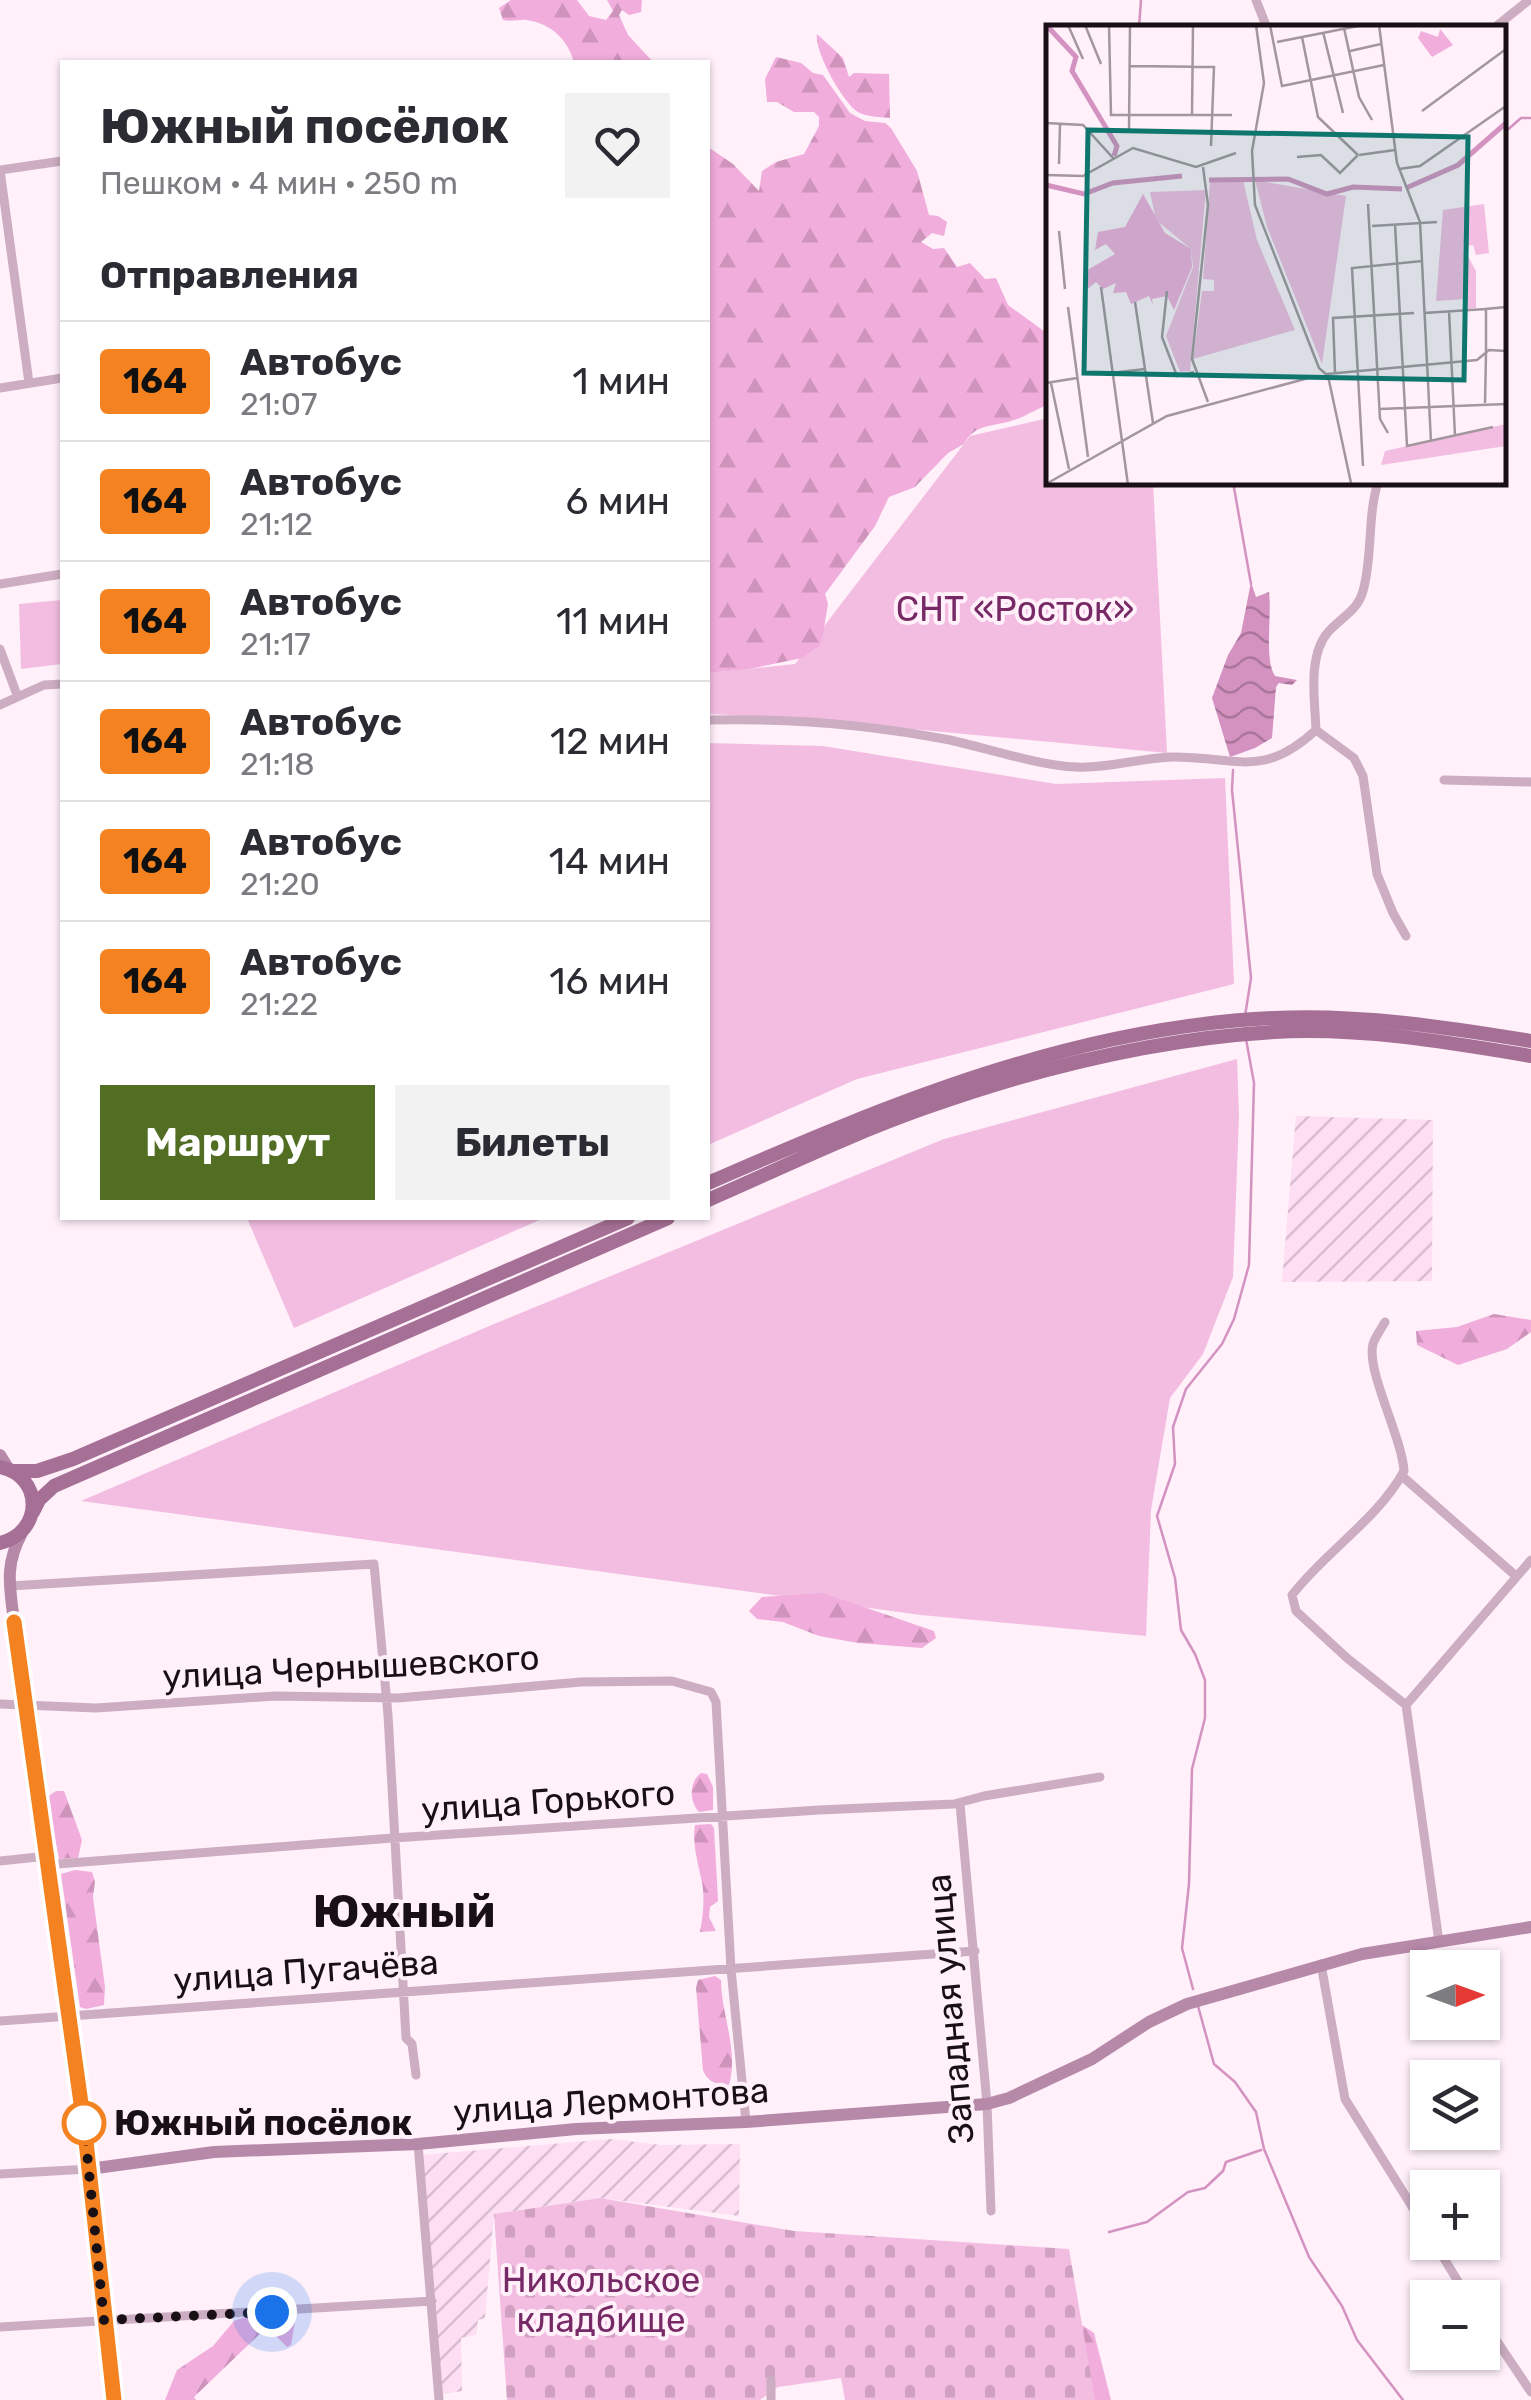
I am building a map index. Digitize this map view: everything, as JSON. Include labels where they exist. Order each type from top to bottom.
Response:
[{"type":"main road","points":[[1276,1025],[1420,1038],[1531,1056]]},
{"type":"main road","points":[[710,1182],[920,1094],[1013,1063],[1198,1031],[1276,1025],[1432,1025],[1531,1041]]},
{"type":"main road","points":[[710,1199],[922,1108],[1078,1061],[1198,1031]]},
{"type":"main road","points":[[6,1465],[37,1471],[73,1459],[623,1220]]},
{"type":"main road","points":[[0,1543],[22,1533],[40,1500],[54,1486],[663,1220]]},
{"type":"main road","points":[[6,1465],[32,1492],[33,1512]]},
{"type":"street","points":[[1256,0],[1266,25]]},
{"type":"street","points":[[1498,25],[1529,0]]},
{"type":"street","points":[[28,383],[0,170],[60,161]]},
{"type":"street","points":[[0,388],[60,378]]},
{"type":"street","points":[[710,720],[831,725],[913,734],[1074,768],[1173,756],[1232,763],[1268,761],[1297,748],[1316,730],[1314,684],[1318,654],[1326,634],[1356,608],[1363,592],[1370,511],[1377,485]]},
{"type":"street","points":[[0,584],[60,574]]},
{"type":"street","points":[[0,649],[17,695]]},
{"type":"street","points":[[0,704],[44,686],[60,684]]},
{"type":"street","points":[[1316,730],[1354,758],[1364,776],[1378,874],[1406,936]]},
{"type":"street","points":[[1444,780],[1531,782]]},
{"type":"street","points":[[1385,1322],[1372,1346],[1374,1367],[1403,1454],[1402,1476],[1292,1594],[1296,1611],[1346,1658],[1406,1705],[1439,1942]]},
{"type":"street","points":[[1402,1476],[1516,1576]]},
{"type":"street","points":[[22,1533],[10,1560],[10,1586],[70,2015],[114,2400]]},
{"type":"street","points":[[1406,1705],[1531,1560]]},
{"type":"street","points":[[10,1586],[374,1564],[406,2038],[412,2044],[416,2075]]},
{"type":"street","points":[[0,1569],[14,1622]]},
{"type":"street","name":"улица Чернышевского","points":[[0,1704],[96,1708],[275,1696],[385,1698],[581,1682],[672,1681],[711,1692],[716,1702],[720,1817]]},
{"type":"street","name":"улица Горького","points":[[0,1861],[47,1856],[57,1864],[394,1838],[960,1804],[984,1796],[1100,1777]]},
{"type":"street","name":"Западная улица","points":[[960,1804],[976,1951],[991,2210]]},
{"type":"street","points":[[720,1817],[746,2122]]},
{"type":"street","name":"улица Лермонтова","points":[[0,2174],[89,2169],[214,2152],[418,2144],[576,2129],[746,2122],[987,2104],[1092,2060],[1149,2022],[1187,2004],[1321,1964],[1531,1927]]},
{"type":"street","name":"улица Пугачёва","points":[[0,2021],[976,1951]]},
{"type":"street","points":[[1321,1964],[1345,2099],[1410,2203]]},
{"type":"street","points":[[418,2144],[440,2400]]},
{"type":"street","points":[[0,2327],[432,2301]]},
{"type":"street","points":[[1500,2346],[1531,2392]]},
{"type":"street","points":[[770,2400],[771,2380]]},
{"type":"shaded area","points":[[1296,1116],[1433,1120],[1432,1281],[1282,1282]]},
{"type":"shaded area","points":[[611,2139],[661,2145],[740,2144],[739,2216],[600,2198],[494,2214],[485,2318],[478,2320],[476,2335],[461,2338],[462,2391],[443,2394],[422,2155]]},
{"type":"green space","points":[[511,0],[577,0],[589,16],[606,20],[613,11],[607,0],[642,0],[641,12],[629,15],[622,10],[619,15],[628,35],[651,60],[573,60],[563,40],[551,29],[527,20],[503,20],[499,8]]},
{"type":"green space","points":[[817,34],[843,58],[849,77],[854,73],[889,74],[890,118],[865,115],[852,107],[825,64]]},
{"type":"green space","points":[[776,57],[801,63],[813,73],[823,75],[850,113],[891,128],[917,171],[929,215],[947,222],[944,236],[932,233],[921,242],[933,249],[944,248],[957,267],[970,263],[985,279],[996,278],[1008,305],[1046,333],[1046,406],[974,432],[915,487],[889,497],[875,526],[825,594],[828,604],[819,646],[802,658],[710,673],[710,148],[733,164],[759,191],[762,171],[776,162],[804,154],[819,126],[819,117],[814,112],[794,112],[777,102],[767,102],[765,79]]},
{"type":"green space","name":"СНТ «Росток»","points":[[1046,418],[1046,485],[1153,485],[1167,753],[794,718],[710,714],[710,673],[795,664],[970,436]]},
{"type":"green space","points":[[60,600],[60,664],[21,669],[19,604]]},
{"type":"green space","points":[[710,743],[823,746],[1056,784],[1225,778],[1234,984],[857,1079],[710,1144]]},
{"type":"green space","points":[[1237,1059],[1239,1116],[1233,1277],[1203,1354],[1170,1398],[1151,1510],[1146,1636],[921,1615],[81,1501],[494,1324],[944,1139]]},
{"type":"green space","points":[[248,1220],[539,1220],[294,1328]]},
{"type":"green space","points":[[1494,1314],[1531,1320],[1531,1332],[1507,1349],[1458,1365],[1417,1345],[1416,1331],[1457,1327]]},
{"type":"green space","points":[[823,1593],[934,1631],[936,1638],[922,1648],[858,1643],[819,1636],[783,1622],[757,1619],[749,1611],[762,1597]]},
{"type":"green space","points":[[701,1773],[707,1774],[713,1787],[713,1810],[699,1812],[692,1792]]},
{"type":"green space","points":[[64,1791],[82,1840],[78,1858],[59,1859],[47,1797]]},
{"type":"green space","points":[[711,1824],[718,1901],[710,1907],[709,1917],[716,1931],[700,1932],[703,1895],[695,1825]]},
{"type":"green space","points":[[75,1870],[92,1872],[95,1882],[93,1897],[105,1987],[104,2005],[86,2009],[80,2007],[61,1874]]},
{"type":"green space","points":[[715,1976],[721,1980],[731,2045],[729,2085],[713,2082],[703,2070],[696,1988],[698,1980]]},
{"type":"green space","name":"Никольское кладбище","points":[[600,2198],[794,2231],[1069,2249],[1095,2400],[845,2400],[841,2378],[778,2387],[760,2400],[507,2400],[494,2214]]},
{"type":"green space","points":[[248,2316],[276,2316],[295,2322],[291,2345],[287,2347],[267,2327],[194,2397],[196,2400],[165,2400],[177,2370],[213,2346],[234,2321]]},
{"type":"green space","points":[[1082,2325],[1094,2333],[1111,2400],[1070,2400]]},
{"type":"water","points":[[1251,582],[1256,597],[1269,592],[1269,648],[1275,676],[1297,680],[1292,685],[1279,683],[1276,687],[1272,738],[1230,757],[1212,698],[1241,633]]},
{"type":"waterway","points":[[1139,25],[1141,0]]},
{"type":"waterway","points":[[1506,131],[1521,118],[1531,118]]},
{"type":"waterway","points":[[1234,485],[1251,584]]},
{"type":"waterway","points":[[1233,770],[1251,978],[1245,1016]]},
{"type":"waterway","points":[[1193,1989],[1182,1948],[1189,1884],[1192,1769],[1205,1718],[1205,1680],[1181,1630],[1175,1578],[1157,1516],[1175,1464],[1173,1427],[1186,1389],[1222,1344],[1234,1319],[1249,1265],[1254,1083],[1246,1039]]},
{"type":"waterway","points":[[1198,2006],[1214,2064],[1235,2082],[1256,2112],[1264,2149],[1309,2257],[1342,2306],[1357,2340],[1403,2400]]},
{"type":"waterway","points":[[1109,2232],[1147,2222],[1188,2192],[1205,2188],[1223,2171],[1226,2162],[1261,2150]]},
{"type":"bus line","name":"164","points":[[14,1622],[70,2015],[114,2400]]},
{"type":"place","name":"Южный посёлок","points":[[84,2123]]},
{"type":"district","name":"Южный","points":[[404,1911]]},
{"type":"route","points":[[84,2123],[104,2320],[272,2312]]}]
